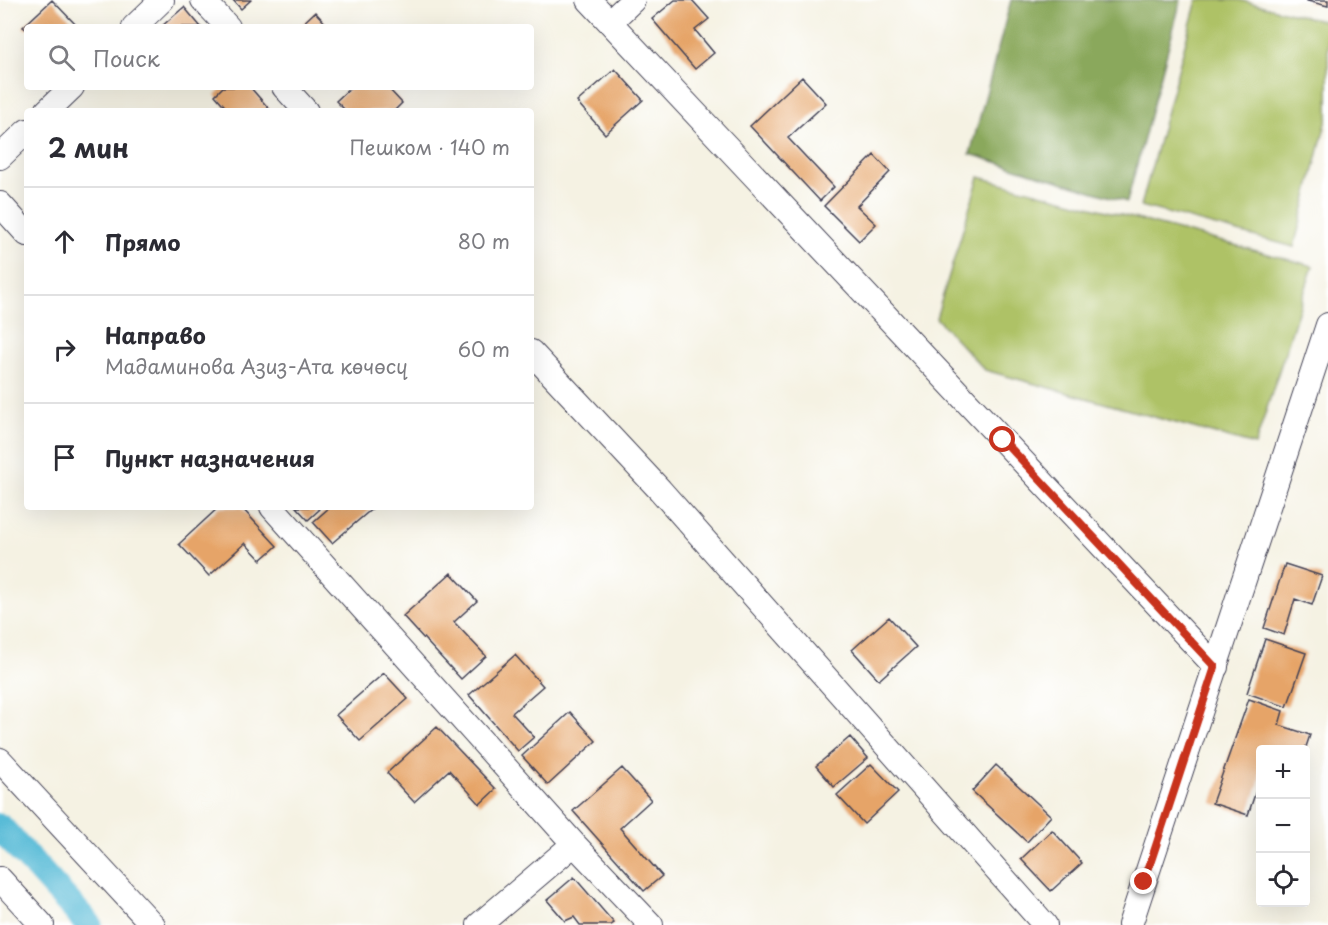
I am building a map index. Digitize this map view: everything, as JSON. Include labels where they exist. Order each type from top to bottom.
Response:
[{"type":"street","points":[[137,24],[162,0]]},
{"type":"street","points":[[203,0],[225,24]]},
{"type":"street","points":[[589,0],[1215,667]]},
{"type":"street","points":[[610,22],[633,0]]},
{"type":"street","points":[[50,108],[69,90]]},
{"type":"street","points":[[287,90],[303,108]]},
{"type":"street","points":[[0,157],[24,133]]},
{"type":"street","points":[[0,204],[24,231]]},
{"type":"street","points":[[1130,925],[1328,324]]},
{"type":"street","points":[[534,355],[660,490],[1045,925]]},
{"type":"street","points":[[275,510],[574,844],[651,925]]},
{"type":"street","points":[[0,760],[153,925]]},
{"type":"street","points":[[479,925],[574,844]]},
{"type":"street","points":[[0,879],[42,925]]},
{"type":"green space","points":[[1011,0],[1181,0],[1127,202],[970,154]]},
{"type":"green space","points":[[1197,0],[1239,0],[1328,22],[1328,115],[1294,247],[1141,206]]},
{"type":"green space","points":[[979,177],[1313,266],[1255,445],[985,370],[936,318]]},
{"type":"building","points":[[52,0],[75,24],[26,24]]},
{"type":"building","points":[[233,0],[251,0],[241,9]]},
{"type":"building","points":[[675,0],[692,0],[709,19],[695,30],[714,53],[695,69],[652,19]]},
{"type":"building","points":[[1328,0],[1328,6],[1307,1]]},
{"type":"building","points":[[184,7],[198,24],[164,24]]},
{"type":"building","points":[[315,12],[326,24],[302,24]]},
{"type":"building","points":[[615,69],[643,100],[605,134],[577,102]]},
{"type":"building","points":[[802,77],[826,103],[788,138],[834,187],[820,201],[750,126]]},
{"type":"building","points":[[220,90],[253,90],[268,108],[226,108],[215,95]]},
{"type":"building","points":[[348,90],[390,90],[402,103],[397,108],[343,108],[336,101]]},
{"type":"building","points":[[874,155],[890,172],[857,206],[876,224],[859,241],[824,206]]},
{"type":"building","points":[[216,510],[244,510],[277,546],[261,560],[245,543],[209,576],[179,544]]},
{"type":"building","points":[[299,510],[319,510],[308,520]]},
{"type":"building","points":[[327,510],[370,510],[332,543],[313,522]]},
{"type":"building","points":[[1285,564],[1322,576],[1312,605],[1295,599],[1284,635],[1264,628]]},
{"type":"building","points":[[451,573],[477,601],[454,622],[486,656],[461,679],[403,616]]},
{"type":"building","points":[[889,617],[916,647],[879,680],[852,650]]},
{"type":"building","points":[[1265,639],[1306,653],[1287,707],[1247,693]]},
{"type":"building","points":[[515,655],[543,686],[512,713],[534,737],[518,751],[469,695]]},
{"type":"building","points":[[384,673],[408,699],[360,741],[336,715]]},
{"type":"building","points":[[1249,699],[1283,711],[1279,725],[1310,735],[1307,745],[1256,745],[1256,791],[1248,815],[1212,803]]},
{"type":"building","points":[[570,712],[596,741],[548,785],[522,756]]},
{"type":"building","points":[[437,727],[496,789],[480,804],[449,770],[414,802],[387,773]]},
{"type":"building","points":[[850,737],[868,758],[834,787],[816,766]]},
{"type":"building","points":[[871,764],[898,792],[864,824],[837,795]]},
{"type":"building","points":[[996,765],[1051,816],[1027,842],[972,791]]},
{"type":"building","points":[[622,768],[651,800],[620,828],[662,876],[644,891],[573,811]]},
{"type":"building","points":[[1052,830],[1082,863],[1051,891],[1021,859]]},
{"type":"building","points":[[574,877],[614,923],[611,925],[580,925],[574,917],[565,921],[547,900]]},
{"type":"waterway","points":[[0,827],[89,925]]},
{"type":"route","points":[[1003,440],[1215,667],[1144,882]]}]
